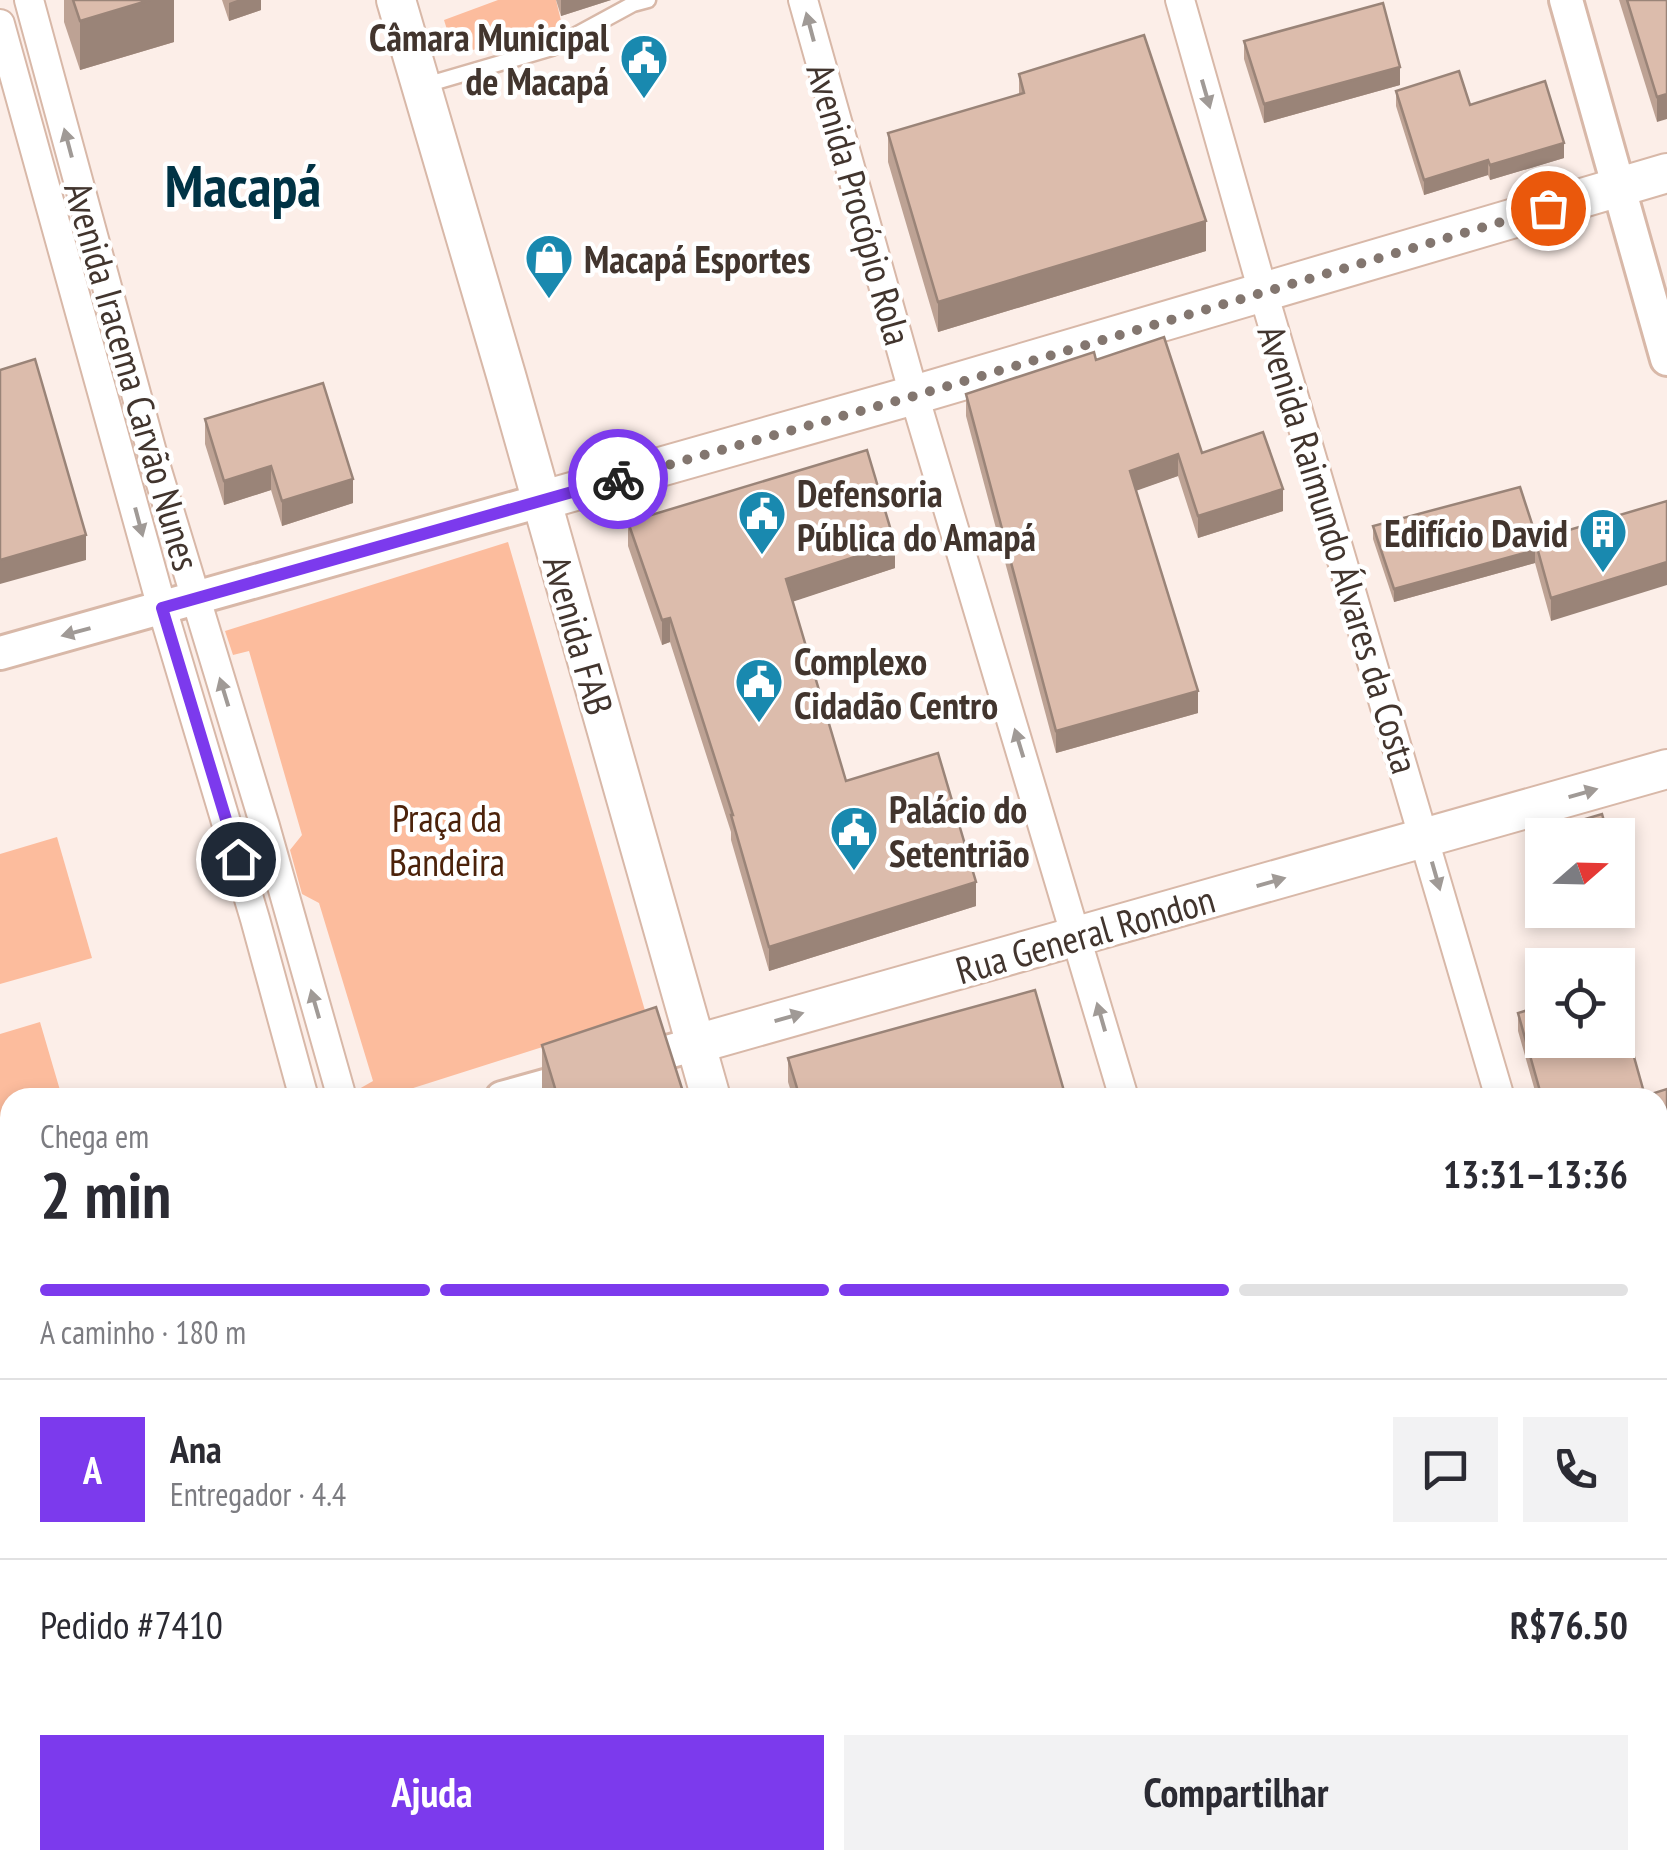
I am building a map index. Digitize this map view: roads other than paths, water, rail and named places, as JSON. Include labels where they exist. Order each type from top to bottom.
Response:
[{"type":"main road","name":"Avenida FAB","points":[[396,0],[708,1088]]},
{"type":"main road","points":[[540,502],[914,396],[1667,173]]},
{"type":"main road","name":"Rua General Rondon","points":[[696,1044],[1667,769]]},
{"type":"street","name":"Avenida Iracema Carvão Nunes","points":[[29,0],[131,378],[339,1088]]},
{"type":"street","name":"Avenida Procópio Rola","points":[[803,0],[914,396],[1121,1088]]},
{"type":"street","name":"Avenida Raimundo Álvares da Costa","points":[[1180,0],[1497,1088]]},
{"type":"street","points":[[1566,0],[1667,359]]},
{"type":"street","name":"Avenida Iracema Carvão Nunes","points":[[0,24],[162,608],[301,1088]]},
{"type":"street","points":[[0,653],[540,502]]},
{"type":"street","points":[[230,835],[265,826]]},
{"type":"street","points":[[255,919],[288,910]]},
{"type":"street","name":"Rua General Rondon","points":[[538,1088],[696,1044]]},
{"type":"lane","points":[[421,86],[552,48],[648,0]]},
{"type":"place","name":"Câmara Municipal de Macapá","points":[[644,100]]},
{"type":"place","name":"Macapá Esportes","points":[[549,300]]},
{"type":"place","name":"Defensoria Pública do Amapá","points":[[762,556]]},
{"type":"place","name":"Edifício David","points":[[1603,574]]},
{"type":"place","name":"Complexo Cidadão Centro","points":[[759,724]]},
{"type":"place","name":"Palácio do Setentrião","points":[[854,872]]},
{"type":"district","name":"Macapá","points":[[243,185]]},
{"type":"park label","name":"Praça da Bandeira","points":[[447,839]]}]
